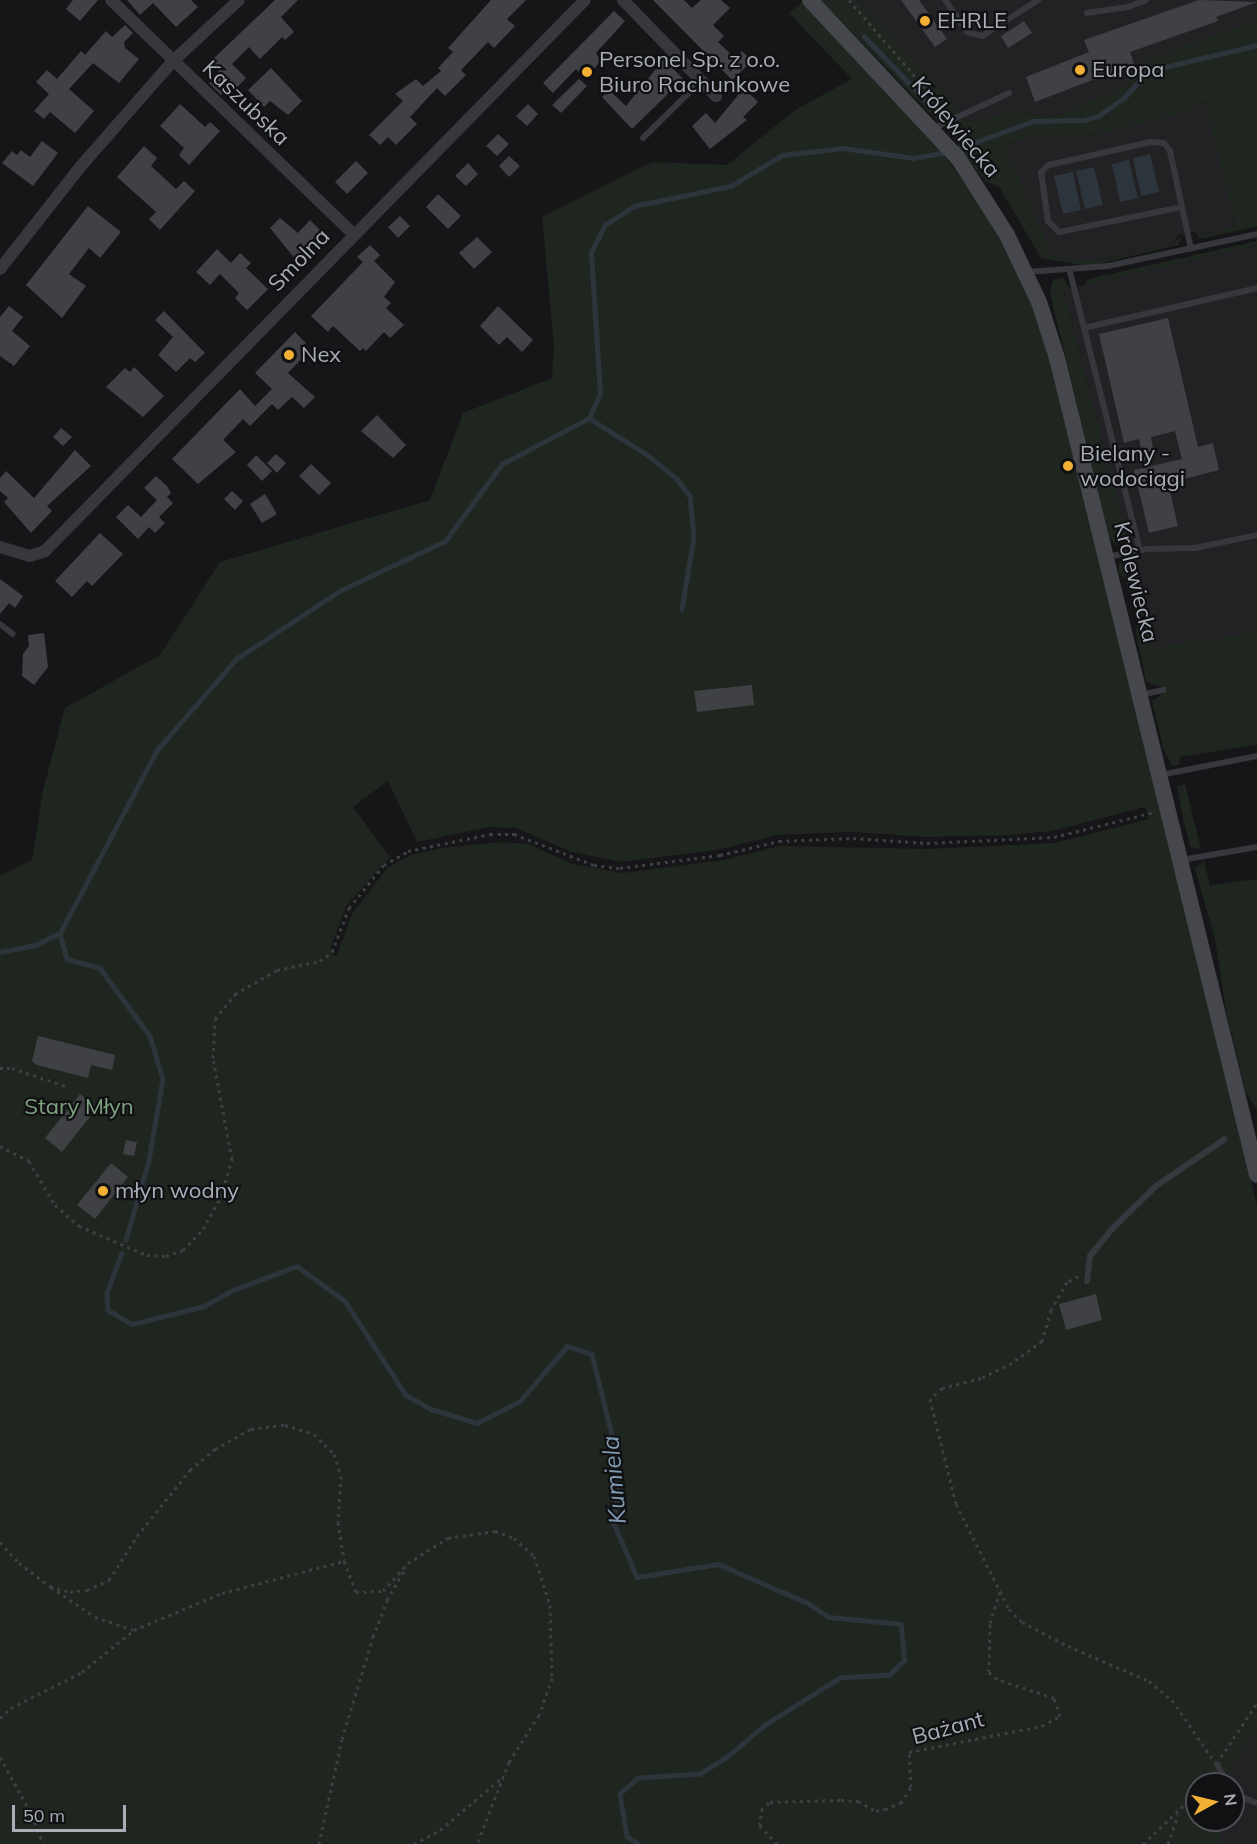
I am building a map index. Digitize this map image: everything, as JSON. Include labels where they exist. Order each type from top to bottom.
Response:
[{"type":"main road","name":"Królewiecka","points":[[818,5],[933,128],[958,158],[990,205],[1026,272],[1058,358],[1180,860],[1251,1124],[1257,1175]]},
{"type":"street","name":"Kaszubska","points":[[111,0],[172,62],[353,234]]},
{"type":"street","points":[[0,269],[81,166],[172,62],[239,0]]},
{"type":"street","name":"Smolna","points":[[2,551],[30,556],[45,552],[353,234],[585,0]]},
{"type":"street","points":[[623,0],[716,96]]},
{"type":"lane","points":[[945,0],[967,32],[982,36],[1038,0]]},
{"type":"lane","points":[[1087,13],[1128,7],[1146,0]]},
{"type":"lane","points":[[643,138],[701,81]]},
{"type":"lane","points":[[933,128],[1009,93]]},
{"type":"lane","points":[[1182,207],[1059,232],[1048,221],[1041,172],[1049,165],[1160,142],[1170,151],[1182,207],[1191,249]]},
{"type":"lane","points":[[1026,272],[1070,272],[1257,234]]},
{"type":"lane","points":[[1070,272],[1140,550]]},
{"type":"lane","points":[[1084,328],[1257,288]]},
{"type":"lane","points":[[1106,557],[1140,550],[1195,548],[1257,535]]},
{"type":"lane","points":[[0,624],[13,634]]},
{"type":"lane","points":[[1140,695],[1163,690]]},
{"type":"lane","points":[[1160,776],[1257,756]]},
{"type":"lane","points":[[1180,860],[1257,847]]},
{"type":"lane","points":[[1087,1281],[1085,1272],[1099,1242],[1156,1186],[1225,1139]]},
{"type":"lane","points":[[1217,1764],[1221,1772]]},
{"type":"path","points":[[849,0],[936,97],[951,120]]},
{"type":"path","points":[[0,1146],[29,1161],[44,1189],[67,1218],[138,1252],[158,1257],[183,1250],[203,1229],[221,1197],[232,1158],[213,1058],[214,1019],[235,994],[277,970],[320,961],[332,952],[349,908],[384,865],[408,851],[490,834],[514,834],[594,865],[620,868],[720,855],[779,841],[853,838],[927,843],[1054,837],[1168,808]]},
{"type":"path","points":[[0,1068],[12,1068],[68,1088]]},
{"type":"path","points":[[1085,1272],[1066,1282],[1052,1310],[1042,1341],[1012,1363],[981,1378],[942,1388],[930,1399],[956,1503],[1000,1592],[1022,1622],[1068,1646],[1149,1681],[1172,1700],[1217,1764],[1257,1703]]},
{"type":"path","points":[[50,1586],[70,1592],[87,1590],[109,1580],[137,1536],[190,1470],[215,1449],[251,1429],[285,1425],[314,1434],[334,1454],[341,1476],[338,1522],[344,1562],[356,1592],[382,1591],[408,1563],[448,1538],[495,1531],[514,1538],[534,1556],[550,1605],[552,1678],[539,1715],[504,1776],[477,1844]]},
{"type":"path","points":[[0,1542],[19,1563],[95,1617],[134,1630]]},
{"type":"path","points":[[0,1718],[11,1708],[82,1672],[134,1630],[222,1593],[344,1562]]},
{"type":"path","points":[[319,1844],[342,1739],[373,1637],[387,1600],[408,1563]]},
{"type":"path","name":"Bażant","points":[[777,1844],[760,1826],[761,1810],[770,1802],[858,1801],[876,1811],[885,1809],[901,1803],[911,1787],[909,1752],[934,1750],[1005,1731],[1042,1726],[1060,1716],[1053,1698],[997,1679],[989,1672],[990,1623],[1000,1592]]},
{"type":"path","points":[[0,1757],[32,1815],[43,1844]]},
{"type":"path","points":[[414,1844],[440,1830],[504,1776]]},
{"type":"path","points":[[1143,1844],[1185,1806]]},
{"type":"path","points":[[1168,1844],[1179,1812]]},
{"type":"shaded area","points":[[856,0],[1257,0],[1257,21],[1135,64],[1129,85],[1052,117],[1013,112],[967,122],[944,91]]},
{"type":"shaded area","points":[[1206,101],[1236,227],[1203,235],[1195,231],[1179,235],[1173,244],[1105,259],[1078,261],[1052,256],[1005,145],[1027,138],[1098,134],[1185,112]]},
{"type":"shaded area","points":[[1150,154],[1159,192],[1141,196],[1133,158]]},
{"type":"shaded area","points":[[1129,160],[1138,198],[1120,202],[1112,164]]},
{"type":"shaded area","points":[[1094,167],[1103,205],[1085,209],[1076,171]]},
{"type":"shaded area","points":[[1073,172],[1081,210],[1063,214],[1054,176]]},
{"type":"shaded area","points":[[1257,245],[1257,632],[1154,647],[1064,290]]},
{"type":"shaded area","points":[[1257,1731],[1257,1844],[1224,1844],[1219,1832],[1245,1832],[1245,1772],[1228,1772]]},
{"type":"green space","points":[[821,0],[856,0],[944,91],[967,122],[1013,112],[1052,117],[1129,85],[1134,64],[1257,21],[1257,227],[1204,238],[1199,238],[1195,231],[1204,235],[1236,226],[1205,101],[1185,112],[1098,134],[1027,138],[1005,144],[1052,256],[1078,261],[1105,259],[1173,244],[1184,234],[1178,245],[1089,266],[1041,258],[999,187],[985,181],[950,134]]},
{"type":"green space","name":"Stary Młyn","points":[[802,2],[935,142],[992,222],[1030,300],[1049,350],[1257,1205],[1257,1731],[1228,1772],[1185,1772],[1185,1832],[1219,1832],[1224,1844],[0,1844],[0,876],[32,860],[43,790],[65,708],[160,655],[220,562],[430,500],[463,413],[552,378],[554,345],[542,217],[652,162],[727,165],[795,110],[852,79],[789,13]],"holes":[[[388,781],[417,842],[490,827],[516,828],[572,852],[620,862],[716,850],[777,835],[852,832],[927,837],[1009,835],[1052,831],[1145,807],[1149,819],[1055,843],[926,849],[780,846],[724,860],[623,873],[572,864],[529,844],[501,842],[442,848],[411,855],[387,868],[352,914],[337,955],[333,956],[330,949],[346,906],[390,857],[353,807]]]},
{"type":"green space","points":[[1257,241],[1257,245],[1084,286],[1088,279]]},
{"type":"green space","points":[[1063,278],[1070,289],[1064,291],[1128,542],[1122,543],[1114,535],[1117,547],[1109,537],[1050,293],[1053,280]]},
{"type":"green space","points":[[1132,557],[1154,647],[1257,632],[1257,745],[1179,757],[1180,764],[1172,766],[1163,748],[1152,701],[1164,693],[1163,687],[1146,682],[1136,632],[1137,618],[1124,578],[1118,572],[1119,564]]},
{"type":"green space","points":[[1185,784],[1201,849],[1191,848],[1184,824],[1177,786]]},
{"type":"green space","points":[[1204,861],[1210,885],[1257,879],[1257,1110],[1246,1093],[1226,1010],[1215,939],[1195,868]]},
{"type":"building","points":[[73,0],[98,0],[80,21],[66,9]]},
{"type":"building","points":[[127,0],[191,0],[198,7],[176,27],[153,3],[140,15]]},
{"type":"building","points":[[275,0],[298,0],[281,17],[294,32],[285,40],[282,37],[260,59],[249,47],[232,64],[246,78],[229,96],[225,91],[221,95],[209,83],[219,71],[210,62]]},
{"type":"building","points":[[491,0],[526,0],[507,19],[515,26],[494,48],[488,42],[461,70],[466,75],[445,96],[437,88],[410,117],[417,124],[396,145],[388,137],[380,145],[369,135],[403,101],[395,94],[416,79],[423,86],[441,71],[438,68],[453,52],[448,48]]},
{"type":"building","points":[[653,0],[684,0],[692,8],[701,0],[721,0],[730,8],[713,25],[724,36],[718,42],[735,58],[742,51],[752,61],[732,80]]},
{"type":"building","name":"EHRLE","points":[[901,0],[919,0],[947,39],[935,47]]},
{"type":"building","points":[[1199,0],[1257,2],[1216,17],[1218,21],[1130,52],[1134,64],[1035,102],[1026,77],[1089,52],[1084,40]]},
{"type":"building","points":[[614,11],[625,21],[596,53],[601,61],[585,78],[576,69],[553,93],[543,83]]},
{"type":"building","points":[[1024,21],[1032,33],[1008,48],[1001,36]]},
{"type":"building","points":[[125,25],[133,33],[124,42],[125,48],[139,59],[119,83],[93,63],[69,89],[94,111],[75,133],[50,112],[44,119],[34,111],[49,94],[36,82],[47,70],[57,79],[81,51],[85,55],[106,31],[112,37]]},
{"type":"building","points":[[664,59],[683,79],[632,129],[602,97],[609,90],[626,106]]},
{"type":"building","points":[[271,68],[302,101],[288,115],[270,101],[264,107],[248,90]]},
{"type":"building","points":[[579,79],[587,86],[561,113],[552,105]]},
{"type":"building","points":[[744,88],[758,102],[743,117],[747,120],[710,149],[692,126],[706,113],[715,123]]},
{"type":"building","points":[[180,104],[205,127],[210,122],[220,131],[189,165],[179,155],[184,148],[160,126]]},
{"type":"building","points":[[528,104],[538,114],[527,126],[516,116]]},
{"type":"building","points":[[498,134],[509,144],[497,156],[486,146]]},
{"type":"building","points":[[42,141],[58,153],[33,186],[2,163],[12,151],[17,155],[21,150],[30,157]]},
{"type":"building","points":[[144,146],[157,158],[151,166],[176,189],[184,181],[195,191],[160,230],[149,219],[156,212],[117,177]]},
{"type":"building","points":[[509,156],[520,166],[509,177],[499,166]]},
{"type":"building","points":[[356,161],[368,173],[347,194],[335,182]]},
{"type":"building","points":[[468,163],[478,174],[466,186],[455,176]]},
{"type":"building","points":[[438,194],[461,216],[448,229],[426,207]]},
{"type":"building","points":[[88,206],[121,232],[100,258],[89,248],[69,274],[86,286],[62,318],[26,285]]},
{"type":"building","points":[[400,216],[410,226],[398,238],[388,227]]},
{"type":"building","points":[[280,218],[298,233],[310,220],[320,230],[296,260],[270,228]]},
{"type":"building","points":[[477,237],[492,252],[474,269],[459,253]]},
{"type":"building","points":[[370,245],[380,255],[374,261],[395,282],[384,297],[391,303],[386,308],[404,325],[390,338],[384,332],[366,351],[363,348],[360,351],[333,326],[328,332],[311,316],[363,262],[357,257]]},
{"type":"building","points":[[217,249],[231,263],[240,253],[251,263],[246,268],[268,289],[247,310],[235,298],[239,293],[220,274],[210,285],[196,272]]},
{"type":"building","points":[[9,306],[23,317],[12,331],[30,346],[14,366],[0,356],[0,317]]},
{"type":"building","points":[[498,306],[533,340],[522,352],[507,337],[499,345],[480,326]]},
{"type":"building","points":[[164,311],[205,353],[195,362],[190,358],[176,372],[158,355],[173,337],[155,320]]},
{"type":"building","points":[[1168,318],[1198,447],[1213,443],[1219,470],[1168,483],[1178,526],[1149,533],[1134,470],[1182,459],[1175,431],[1151,437],[1153,447],[1144,461],[1139,439],[1124,443],[1099,334]]},
{"type":"building","points":[[295,332],[306,343],[300,348],[306,354],[288,373],[315,397],[304,408],[292,397],[278,410],[272,404],[250,426],[243,419],[223,440],[236,452],[198,484],[172,459],[240,389],[255,406],[272,389],[255,373]]},
{"type":"building","points":[[134,367],[164,396],[143,417],[106,387],[125,368],[130,372]]},
{"type":"building","points":[[377,415],[406,445],[393,458],[361,431]]},
{"type":"building","points":[[61,428],[72,437],[63,446],[53,437]]},
{"type":"building","points":[[75,450],[91,466],[47,506],[52,511],[31,533],[4,502],[8,498],[0,491],[0,478],[6,471],[34,498]]},
{"type":"building","points":[[276,454],[286,463],[277,473],[267,463]]},
{"type":"building","points":[[256,455],[272,471],[262,481],[247,465]]},
{"type":"building","points":[[311,464],[331,483],[319,495],[299,476]]},
{"type":"building","points":[[156,476],[167,486],[171,493],[167,497],[173,503],[159,517],[165,523],[155,533],[149,527],[138,539],[116,517],[128,505],[141,517],[157,500],[144,488]]},
{"type":"building","points":[[232,491],[243,501],[235,510],[224,499]]},
{"type":"building","points":[[265,494],[277,514],[262,523],[250,504]]},
{"type":"building","points":[[100,533],[123,554],[92,586],[87,581],[72,597],[55,581]]},
{"type":"building","points":[[0,579],[23,596],[15,608],[9,603],[0,614]]},
{"type":"building","points":[[44,633],[48,667],[34,685],[22,676],[23,654],[29,646],[28,635]]},
{"type":"building","points":[[752,685],[754,705],[697,712],[694,691]]},
{"type":"building","points":[[38,1036],[115,1055],[112,1070],[91,1065],[88,1078],[37,1065],[32,1061]]},
{"type":"building","points":[[80,1094],[97,1108],[62,1152],[45,1138]]},
{"type":"building","points":[[126,1140],[137,1142],[134,1156],[123,1154]]},
{"type":"building","name":"młyn wodny","points":[[111,1163],[128,1177],[95,1219],[77,1205]]},
{"type":"building","points":[[1096,1294],[1102,1320],[1066,1330],[1059,1304]]},
{"type":"waterway","points":[[864,36],[934,109]]},
{"type":"waterway","points":[[957,149],[1033,121],[1084,120],[1098,116],[1125,97],[1148,71],[1257,45]]},
{"type":"waterway","points":[[60,933],[157,750],[236,659],[341,590],[445,541],[502,464],[589,418],[600,393],[591,252],[605,225],[634,206],[731,186],[782,155],[843,148],[913,158],[946,152]]},
{"type":"waterway","points":[[589,418],[649,456],[677,479],[690,496],[694,538],[682,609]]},
{"type":"waterway","name":"Kumiela","points":[[60,933],[67,959],[100,968],[150,1036],[163,1079],[149,1161],[126,1240]]},
{"type":"waterway","name":"Kumiela","points":[[0,952],[35,945],[60,933]]},
{"type":"waterway","name":"Kumiela","points":[[122,1253],[107,1293],[108,1310],[132,1324],[204,1306],[233,1290],[297,1266],[345,1301],[406,1395],[431,1409],[477,1423],[520,1401],[567,1346],[592,1354],[612,1435],[619,1492],[613,1521],[637,1577],[718,1564],[808,1603],[829,1617],[901,1624],[905,1660],[890,1675],[840,1678],[765,1725],[729,1756],[700,1774],[638,1778],[620,1794],[627,1836],[639,1844]]},
{"type":"place","name":"EHRLE","points":[[925,21]]},
{"type":"place","name":"Europa","points":[[1080,70]]},
{"type":"place","name":"Personel Sp. z o.o. Biuro Rachunkowe","points":[[587,72]]},
{"type":"place","name":"Nex","points":[[289,355]]},
{"type":"place","name":"Bielany - wodociągi","points":[[1068,466]]},
{"type":"place","name":"młyn wodny","points":[[103,1191]]}]
